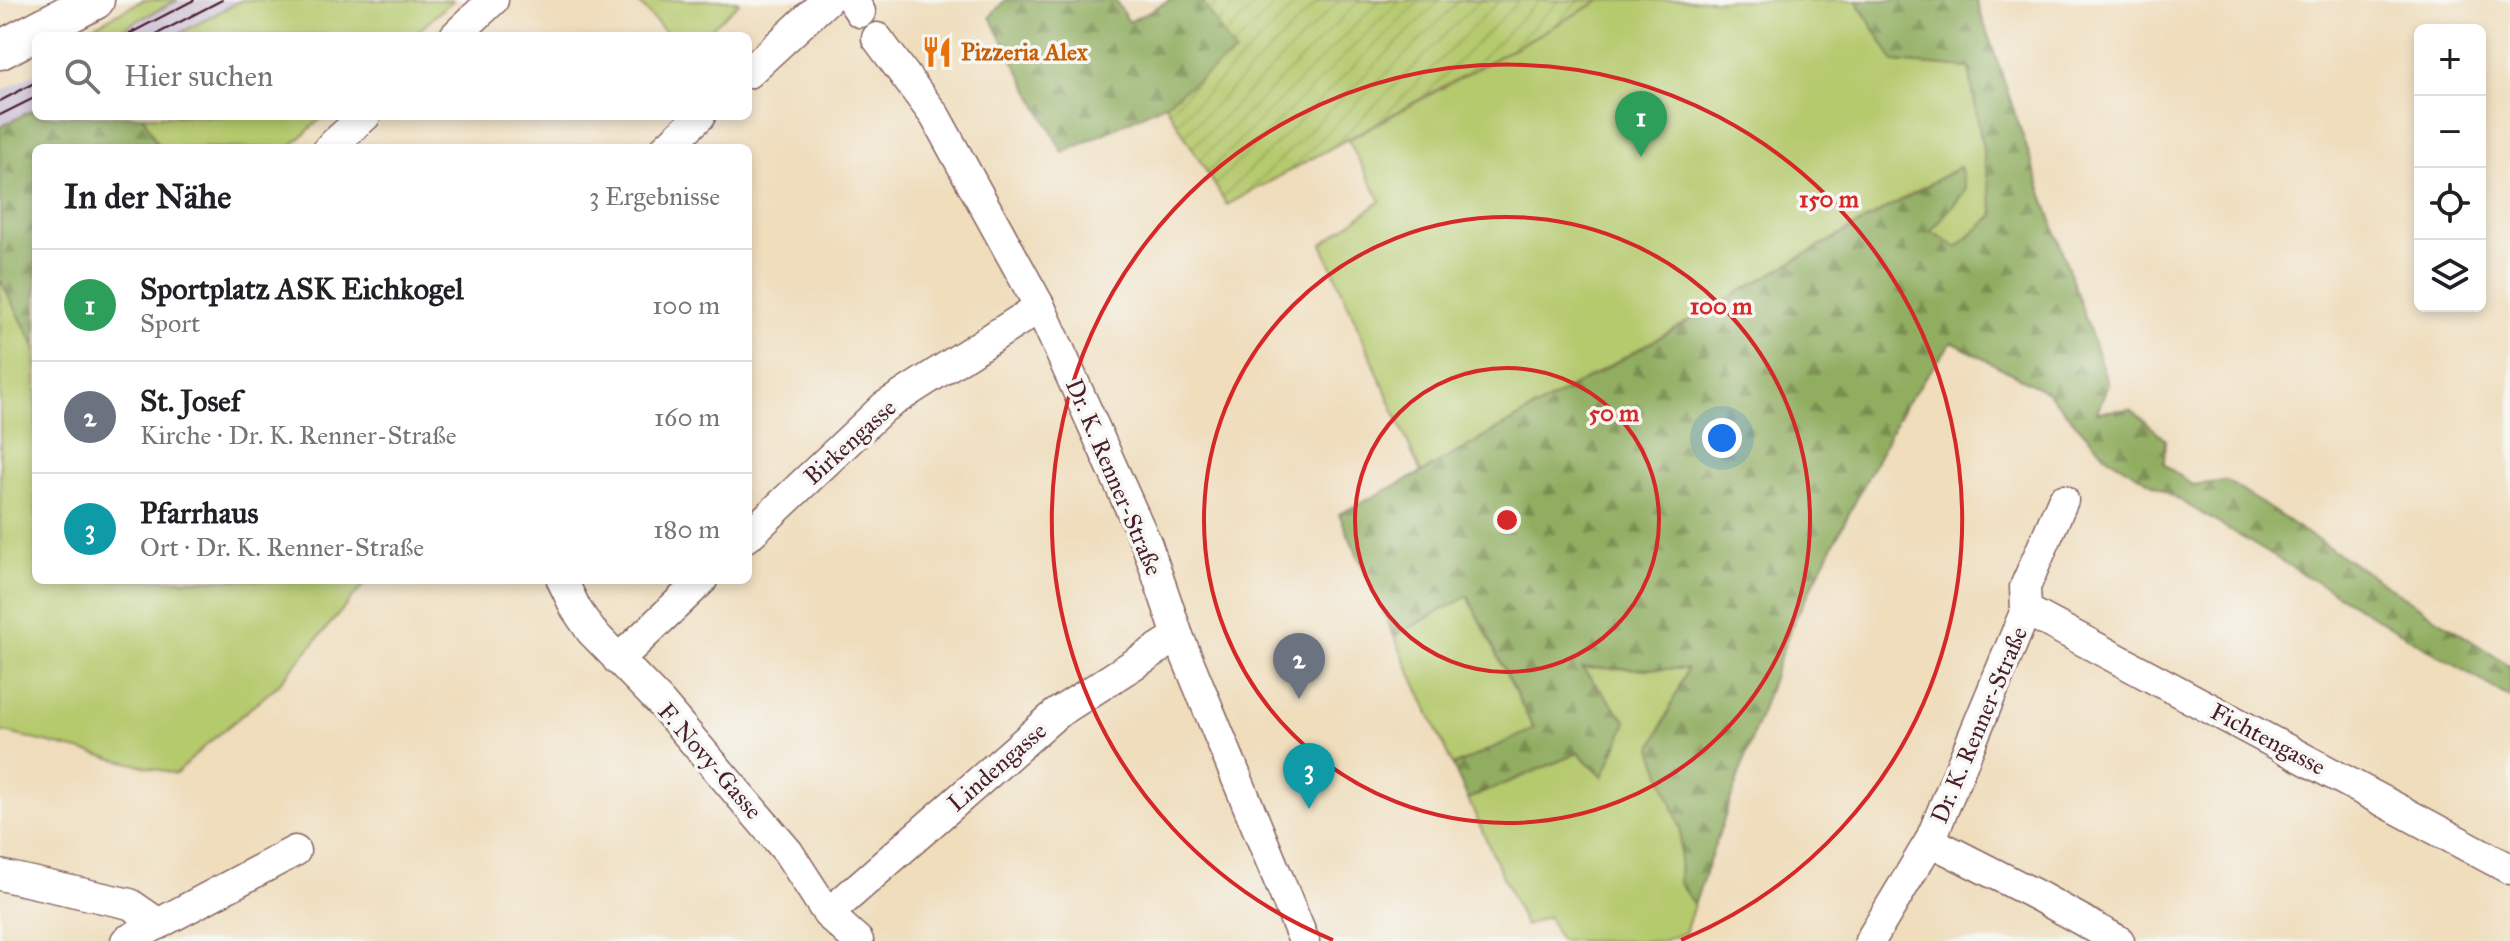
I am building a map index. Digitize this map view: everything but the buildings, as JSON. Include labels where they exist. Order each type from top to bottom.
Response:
[{"type":"main road","points":[[34,32],[95,0]]},
{"type":"main road","points":[[0,50],[32,33]]},
{"type":"street","points":[[459,32],[493,0]]},
{"type":"street","points":[[752,69],[822,2]]},
{"type":"street","name":"Dr. K. Renner-Straße","points":[[877,38],[935,116],[1040,307],[1147,545],[1178,636],[1304,941]]},
{"type":"street","points":[[334,144],[360,120]]},
{"type":"street","points":[[670,144],[696,120]]},
{"type":"street","name":"Birkengasse","points":[[752,532],[884,407],[1040,307]]},
{"type":"street","name":"Dr. K. Renner-Straße","points":[[1870,941],[1930,841],[2026,610],[2025,587],[2063,500]]},
{"type":"street","name":"F. Novy-Gasse","points":[[564,584],[591,631],[660,702],[788,852],[828,914],[858,941]]},
{"type":"street","points":[[618,660],[698,584]]},
{"type":"street","name":"Fichtengasse","points":[[2026,610],[2510,869]]},
{"type":"street","name":"Lindengasse","points":[[828,914],[1056,714],[1178,636]]},
{"type":"street","points":[[1930,841],[2119,941]]},
{"type":"street","points":[[126,941],[295,851]]},
{"type":"street","points":[[0,875],[130,904],[159,924]]},
{"type":"shaded area","points":[[178,0],[242,0],[182,32],[116,32]]},
{"type":"shaded area","points":[[32,75],[32,110],[0,127],[0,92]]},
{"type":"green space","points":[[143,0],[178,0],[116,32],[83,32]]},
{"type":"green space","points":[[242,0],[453,0],[417,32],[182,32]]},
{"type":"green space","points":[[636,0],[737,0],[739,3],[707,32],[665,32]]},
{"type":"green space","points":[[1005,0],[1115,0],[1129,22],[1170,0],[1201,0],[1235,53],[1165,104],[1063,153],[990,17]]},
{"type":"green space","points":[[1201,0],[1601,0],[1227,205],[1165,104],[1235,53]]},
{"type":"green space","points":[[1601,0],[1856,0],[1895,62],[1969,68],[1994,215],[1957,247],[1931,231],[1965,190],[1959,167],[1421,473],[1322,244],[1381,201],[1348,140]]},
{"type":"green space","points":[[1856,0],[1976,0],[2108,384],[2097,412],[2131,409],[2165,439],[2164,464],[2192,485],[2227,481],[2510,666],[2510,698],[2106,456],[2047,392],[1952,342],[1903,408],[1790,629],[1694,905],[1679,883],[1681,830],[1652,748],[1687,669],[1582,668],[1627,722],[1603,777],[1578,753],[1468,799],[1453,766],[1534,729],[1468,596],[1394,636],[1339,514],[1421,473],[1960,167],[1966,190],[1931,231],[1957,247],[1994,215],[1969,68],[1894,62]]},
{"type":"green space","points":[[32,110],[32,120],[145,120],[157,144],[32,144],[32,340],[0,279],[0,127]]},
{"type":"green space","points":[[145,120],[320,120],[293,144],[157,144]]},
{"type":"green space","points":[[0,279],[32,340],[32,584],[365,584],[277,686],[176,774],[0,731]]},
{"type":"green space","points":[[1468,596],[1534,730],[1453,766],[1394,636]]},
{"type":"green space","points":[[1581,668],[1687,669],[1652,748],[1681,830],[1679,883],[1694,905],[1685,933],[1662,941],[1560,941],[1548,916],[1525,926],[1468,799],[1578,753],[1602,776]]},
{"type":"tram line","points":[[133,32],[194,0]]},
{"type":"tram line","points":[[161,32],[222,0]]},
{"type":"tram line","points":[[0,101],[32,84]]},
{"type":"tram line","points":[[0,115],[32,99]]},
{"type":"place","name":"Pizzeria Alex","points":[[937,52]]},
{"type":"place","name":"Sportplatz ASK Eichkogel","points":[[1641,157]]},
{"type":"place","name":"St. Josef","points":[[1299,699]]},
{"type":"place","name":"Pfarrhaus","points":[[1309,809]]}]
